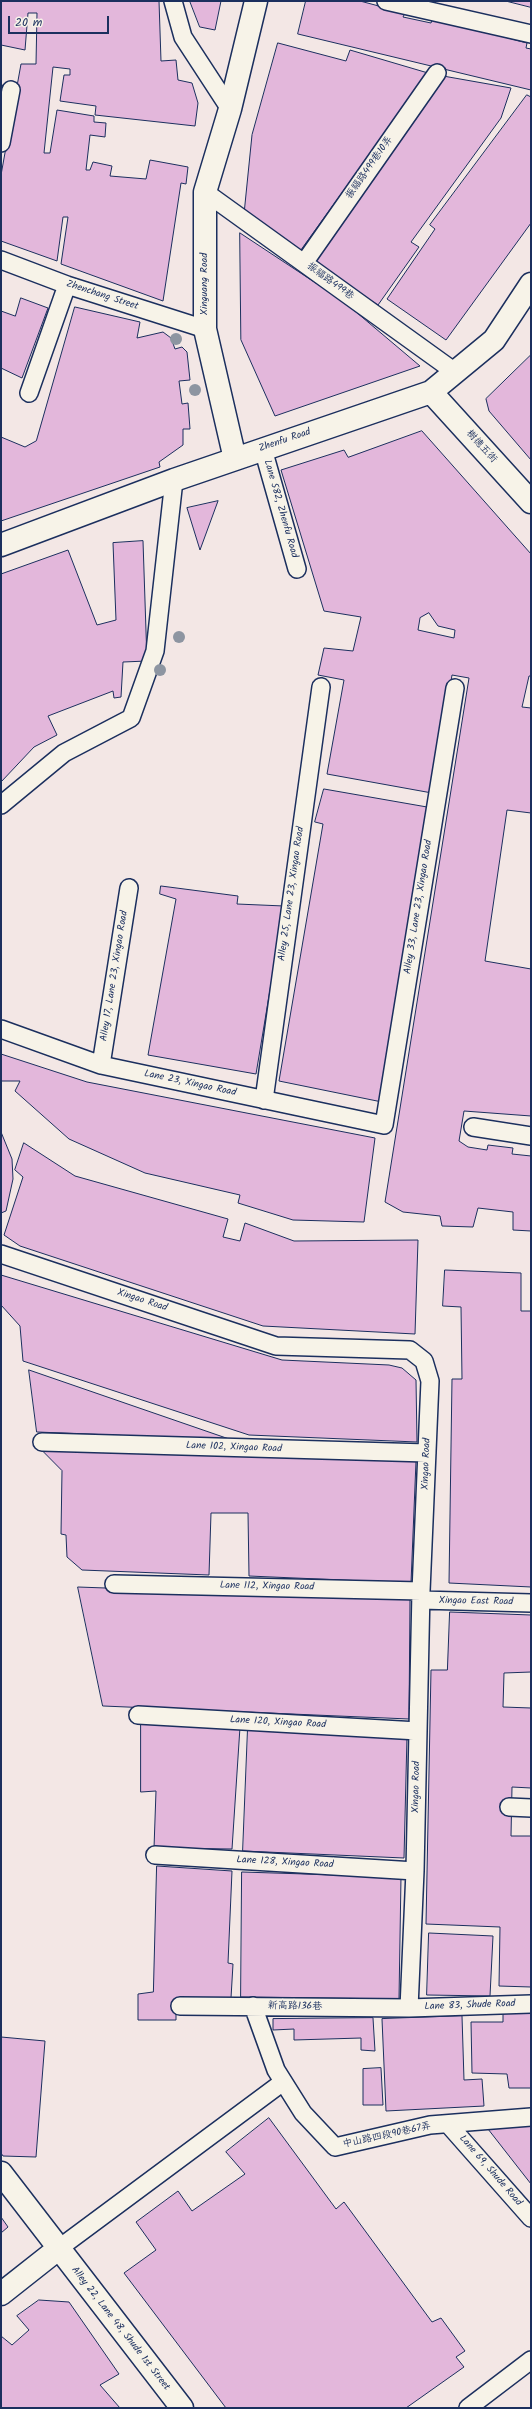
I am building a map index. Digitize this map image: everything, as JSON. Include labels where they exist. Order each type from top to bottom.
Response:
[{"type":"street","name":"Xinguang Road","points":[[235,459],[204,329],[205,192],[230,109],[256,1]]},
{"type":"street","name":"Zhenfu Road","points":[[1,545],[174,480],[431,392],[494,340],[531,284]]},
{"type":"street","name":"樹德五街","points":[[431,392],[531,502]]},
{"type":"street","name":"Alley 22, Lane 48, Shude 1st Street","points":[[1,2174],[182,2408]]},
{"type":"street","points":[[1,2294],[58,2249]]},
{"type":"lane","points":[[173,1],[183,37],[230,109]]},
{"type":"lane","points":[[386,1],[531,34]]},
{"type":"lane","name":"振福路499巷10弄","points":[[304,263],[437,73]]},
{"type":"lane","points":[[1,143],[11,90]]},
{"type":"lane","name":"振福路499巷","points":[[205,192],[455,372]]},
{"type":"lane","name":"Zhenchang Street","points":[[1,260],[68,285],[204,329]]},
{"type":"lane","points":[[29,393],[68,285]]},
{"type":"lane","name":"Lane 582, Zhenfu Road","points":[[263,449],[297,569]]},
{"type":"lane","points":[[1,805],[64,753],[131,718],[155,651],[174,480]]},
{"type":"lane","name":"Alley 25, Lane 23, Xingao Road","points":[[264,1100],[321,688]]},
{"type":"lane","name":"Alley 33, Lane 23, Xingao Road","points":[[384,1125],[455,688]]},
{"type":"lane","name":"Alley 17, Lane 23, Xingao Road","points":[[102,1065],[129,888]]},
{"type":"lane","name":"Lane 23, Xingao Road","points":[[1,1029],[102,1065],[384,1125]]},
{"type":"lane","points":[[474,1127],[531,1136]]},
{"type":"lane","name":"Xingao Road","points":[[1,1254],[276,1346],[410,1350],[424,1361],[430,1382],[421,1596],[415,1871],[409,2008]]},
{"type":"lane","name":"Lane 102, Xingao Road","points":[[42,1442],[427,1453]]},
{"type":"lane","name":"Lane 112, Xingao Road","points":[[114,1584],[421,1596]]},
{"type":"lane","name":"Xingao East Road","points":[[421,1596],[531,1603]]},
{"type":"lane","name":"Lane 120, Xingao Road","points":[[138,1715],[418,1731]]},
{"type":"lane","points":[[508,1807],[531,1808]]},
{"type":"lane","name":"Lane 128, Xingao Road","points":[[155,1855],[415,1871]]},
{"type":"lane","name":"Lane 83, Shude Road","points":[[409,2008],[531,2004]]},
{"type":"lane","name":"新高路136巷","points":[[180,2006],[409,2008]]},
{"type":"lane","name":"中山路四段90巷67弄","points":[[253,2006],[276,2070],[304,2113],[335,2147],[430,2126],[531,2117]]},
{"type":"lane","points":[[58,2249],[283,2082]]},
{"type":"lane","name":"Lane 69, Shude Road","points":[[448,2124],[531,2218]]},
{"type":"lane","points":[[468,2408],[531,2360]]},
{"type":"building","points":[[1,1],[159,1],[161,61],[176,60],[178,80],[192,83],[198,103],[195,126],[95,115],[96,106],[60,101],[64,75],[70,75],[70,69],[53,67],[44,153],[50,153],[57,110],[94,116],[94,122],[106,123],[105,137],[90,135],[86,170],[90,170],[93,162],[112,166],[110,176],[146,179],[150,160],[188,167],[186,184],[181,183],[163,301],[61,264],[68,217],[63,217],[57,261],[1,241],[1,175],[21,64],[36,64],[37,13],[28,13],[25,50],[1,45]]},
{"type":"building","points":[[190,1],[221,1],[215,30],[200,27]]},
{"type":"building","points":[[306,1],[360,1],[405,13],[403,17],[431,23],[433,18],[527,43],[526,48],[531,49],[531,90],[298,34]]},
{"type":"building","points":[[506,1],[531,1],[531,7]]},
{"type":"building","points":[[278,43],[346,61],[350,50],[428,73],[298,254],[244,214],[252,135]]},
{"type":"building","points":[[443,76],[511,88],[501,118],[411,242],[419,247],[378,305],[310,261]]},
{"type":"building","points":[[527,95],[531,97],[531,223],[446,340],[387,299],[435,229],[430,225]]},
{"type":"building","points":[[240,233],[343,301],[420,366],[275,416],[241,340]]},
{"type":"building","points":[[21,298],[48,308],[22,378],[1,368],[1,311],[15,316]]},
{"type":"building","points":[[75,307],[140,322],[137,338],[163,332],[171,338],[175,349],[182,347],[187,352],[190,380],[179,381],[182,404],[188,403],[190,429],[183,429],[183,445],[159,462],[160,467],[1,521],[1,437],[25,447],[36,441]]},
{"type":"building","points":[[531,355],[531,460],[489,411],[486,399]]},
{"type":"building","points":[[422,431],[531,554],[531,676],[529,676],[522,707],[531,708],[531,813],[507,810],[485,961],[531,969],[531,1116],[464,1111],[459,1141],[468,1147],[487,1150],[488,1145],[513,1148],[512,1154],[531,1156],[531,1231],[513,1230],[513,1212],[478,1208],[473,1227],[442,1226],[440,1216],[403,1212],[385,1202],[469,678],[452,675],[432,793],[327,774],[344,680],[318,675],[324,648],[353,651],[361,617],[324,611],[281,470],[344,450],[348,457]],"holes":[[[429,613],[438,626],[455,630],[454,638],[418,630],[420,618]]]},
{"type":"building","points":[[218,501],[200,550],[187,508]]},
{"type":"building","points":[[143,541],[147,661],[123,662],[121,697],[114,698],[113,691],[48,716],[57,735],[34,747],[1,782],[1,574],[68,550],[97,625],[116,620],[113,543]]},
{"type":"building","points":[[324,789],[427,807],[382,1102],[279,1081],[323,824],[315,822]]},
{"type":"building","points":[[161,886],[238,896],[237,904],[284,906],[256,1074],[148,1055],[176,899],[160,894]]},
{"type":"building","points":[[1,1054],[87,1082],[375,1138],[364,1222],[293,1220],[238,1203],[240,1195],[145,1173],[69,1139],[15,1091],[20,1081],[1,1081]]},
{"type":"building","points":[[1,1132],[12,1159],[13,1179],[6,1211],[1,1213]]},
{"type":"building","points":[[24,1143],[75,1176],[228,1219],[223,1237],[240,1241],[245,1223],[294,1241],[418,1240],[415,1334],[263,1326],[20,1246],[4,1235],[23,1177],[15,1170]]},
{"type":"building","points":[[445,1270],[521,1273],[521,1311],[531,1311],[531,1587],[449,1583],[452,1379],[462,1379],[461,1307],[443,1306]]},
{"type":"building","points":[[1,1275],[282,1360],[389,1365],[402,1368],[416,1380],[417,1442],[249,1435],[23,1361],[20,1326],[1,1305]]},
{"type":"building","points":[[29,1370],[232,1440],[37,1432]]},
{"type":"building","points":[[42,1450],[416,1461],[411,1583],[249,1576],[248,1513],[211,1513],[209,1575],[82,1570],[67,1557],[66,1535],[61,1534],[62,1471]]},
{"type":"building","points":[[78,1587],[410,1599],[409,1719],[103,1706]]},
{"type":"building","points":[[450,1612],[531,1615],[531,1672],[504,1673],[503,1707],[531,1708],[531,1788],[512,1787],[511,1836],[531,1836],[531,1987],[499,1986],[500,1927],[426,1924],[431,1670],[447,1670]]},
{"type":"building","points":[[141,1722],[240,1727],[232,1849],[154,1848],[156,1791],[141,1792]]},
{"type":"building","points":[[248,1727],[407,1736],[404,1858],[243,1851]]},
{"type":"building","points":[[157,1866],[232,1871],[228,1963],[233,1964],[231,1998],[176,1999],[176,2020],[138,2020],[138,1994],[153,1992]]},
{"type":"building","points":[[242,1872],[401,1877],[399,1999],[241,1997]]},
{"type":"building","points":[[429,1933],[493,1936],[490,1996],[427,1995]]},
{"type":"building","points":[[531,2013],[531,2088],[509,2088],[507,2074],[472,2073],[471,2022],[503,2022],[503,2014]]},
{"type":"building","points":[[462,2016],[464,2080],[482,2079],[484,2106],[386,2111],[382,2019]]},
{"type":"building","points":[[373,2018],[375,2051],[361,2050],[361,2038],[294,2040],[294,2029],[273,2030],[273,2019]]},
{"type":"building","points":[[1,2037],[45,2041],[36,2157],[3,2156],[1,2153]]},
{"type":"building","points":[[381,2068],[383,2105],[363,2105],[363,2069]]},
{"type":"building","points":[[269,2118],[336,2209],[344,2202],[432,2322],[441,2318],[465,2351],[456,2357],[464,2367],[406,2408],[226,2408],[124,2273],[156,2250],[136,2222],[178,2191],[192,2211],[245,2174],[226,2152]]},
{"type":"building","points":[[531,2126],[531,2184],[488,2129]]},
{"type":"building","points":[[1,2217],[8,2227],[1,2233]]},
{"type":"building","points":[[39,2300],[69,2302],[119,2374],[100,2385],[120,2408],[1,2408],[1,2336],[12,2345],[29,2330],[17,2316]]}]
